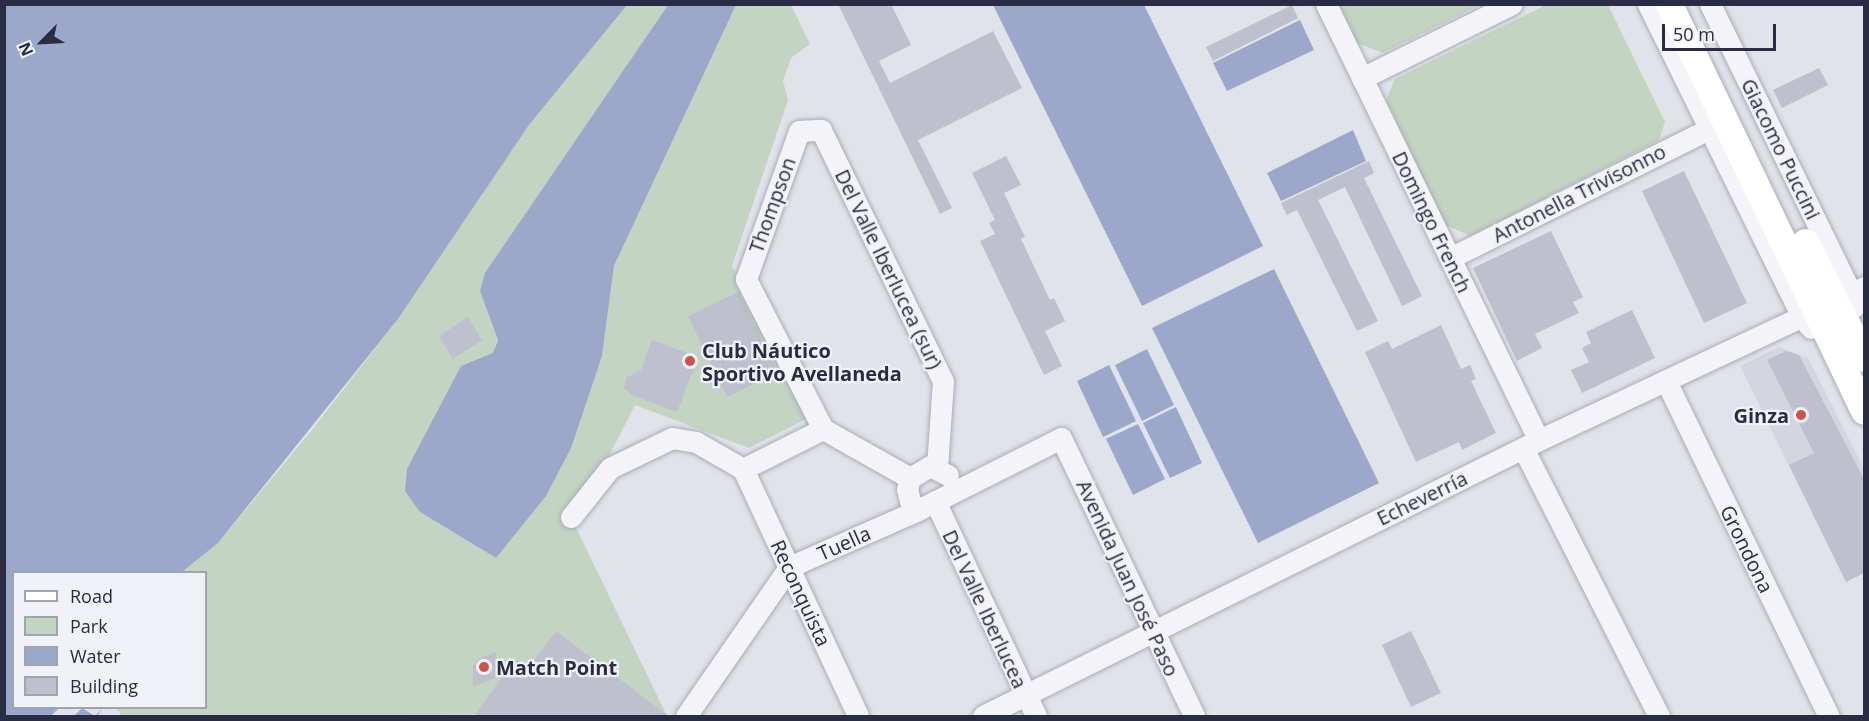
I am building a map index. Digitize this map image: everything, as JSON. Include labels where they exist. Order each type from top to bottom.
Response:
[{"type":"main road","points":[[1690,6],[1750,169],[1834,301]]},
{"type":"main road","points":[[1690,6],[1834,301],[1857,359],[1864,411]]},
{"type":"main road","points":[[1744,201],[1750,169]]},
{"type":"street","name":"Domingo French","points":[[1326,4],[1450,258],[1531,444],[1659,717]]},
{"type":"street","points":[[1362,78],[1512,4]]},
{"type":"street","points":[[1648,4],[1744,201],[1834,301],[1857,359]]},
{"type":"street","name":"Antonella Trivisonno","points":[[1450,258],[1709,129]]},
{"type":"street","name":"Del Valle Iberlucea (sur)","points":[[799,131],[820,130],[944,381],[937,467]]},
{"type":"street","name":"Thompson","points":[[799,131],[746,279],[823,429]]},
{"type":"street","name":"Echeverría","points":[[983,717],[1531,444],[1834,301]]},
{"type":"street","name":"Grondona","points":[[1666,381],[1829,717]]},
{"type":"street","points":[[571,517],[610,468],[672,438],[696,442],[743,469],[823,429],[910,478],[922,468],[937,467]]},
{"type":"street","name":"Tuella","points":[[789,567],[936,501],[1061,438]]},
{"type":"street","name":"Avenida Juan José Paso","points":[[1061,438],[1194,717]]},
{"type":"street","name":"Del Valle Iberlucea","points":[[936,501],[952,481],[937,467]]},
{"type":"street","name":"Reconquista","points":[[743,469],[858,717]]},
{"type":"street","name":"Del Valle Iberlucea","points":[[910,478],[907,489],[936,501],[1036,717]]},
{"type":"street","points":[[686,717],[789,567]]},
{"type":"shaded area","name":"Ginza","points":[[1779,347],[1808,358],[1864,469],[1864,573],[1846,582],[1740,366]]},
{"type":"green space","name":"Club Náutico Sportivo Avellaneda","points":[[627,5],[668,5],[541,193],[493,354],[461,366],[420,512],[496,558],[602,356],[614,266],[736,5],[791,5],[810,44],[791,58],[783,81],[788,100],[732,266],[808,418],[749,448],[635,405],[604,466],[569,513],[666,714],[122,716],[117,709],[207,709],[207,571],[183,571],[218,543],[311,431],[398,319],[529,125]]},
{"type":"green space","points":[[1339,5],[1480,5],[1383,53],[1357,43]]},
{"type":"green space","points":[[1546,5],[1608,5],[1665,122],[1659,140],[1471,236],[1445,225],[1386,100],[1395,79]]},
{"type":"water","points":[[4,5],[627,5],[529,125],[398,319],[218,543],[183,571],[12,571],[12,709],[102,709],[97,716],[5,716]]},
{"type":"water","points":[[668,5],[736,5],[614,266],[602,356],[571,448],[546,496],[496,558],[420,512],[405,491],[407,469],[461,366],[493,353],[498,340],[480,291],[485,273]]},
{"type":"water","points":[[993,5],[1144,5],[1263,246],[1142,306]]},
{"type":"water","points":[[1300,20],[1314,50],[1227,91],[1213,63]]},
{"type":"water","points":[[1353,130],[1366,161],[1281,201],[1267,173]]},
{"type":"water","points":[[1274,269],[1379,483],[1258,543],[1152,328]]},
{"type":"water","points":[[1147,349],[1174,405],[1142,421],[1115,365]]},
{"type":"water","points":[[1109,365],[1136,421],[1103,437],[1077,381]]},
{"type":"water","points":[[1176,407],[1202,463],[1170,478],[1143,423]]},
{"type":"water","points":[[1138,424],[1165,479],[1133,495],[1106,439]]},
{"type":"pier","points":[[58,709],[81,709],[74,716],[51,716]]},
{"type":"pier","points":[[84,709],[102,709],[95,716]]},
{"type":"building","points":[[838,4],[891,4],[911,45],[879,61],[890,83],[993,31],[1022,88],[918,140],[952,208],[940,214]]},
{"type":"building","points":[[1292,5],[1298,18],[1213,61],[1206,47]]},
{"type":"building","points":[[1819,68],[1828,85],[1782,108],[1773,90]]},
{"type":"building","points":[[1006,156],[1021,185],[1004,193],[1025,237],[1021,239],[1050,300],[1054,298],[1065,321],[1045,331],[1062,366],[1044,375],[980,241],[995,234],[989,223],[995,220],[972,173]]},
{"type":"building","points":[[1369,161],[1374,173],[1364,178],[1422,296],[1402,306],[1345,187],[1318,200],[1378,321],[1357,331],[1297,210],[1287,215],[1281,203]]},
{"type":"building","points":[[1684,171],[1747,303],[1704,323],[1642,191]]},
{"type":"building","points":[[1551,231],[1583,297],[1573,302],[1579,313],[1535,334],[1542,348],[1517,361],[1473,268]]},
{"type":"building","points":[[738,292],[778,373],[727,397],[688,316]]},
{"type":"building","points":[[1632,310],[1655,358],[1582,393],[1571,370],[1589,362],[1582,348],[1591,343],[1586,332]]},
{"type":"building","points":[[468,317],[482,340],[453,359],[439,336]]},
{"type":"building","points":[[1441,325],[1461,369],[1470,365],[1476,379],[1471,381],[1496,433],[1462,450],[1459,442],[1416,462],[1365,352],[1388,341],[1392,349]]},
{"type":"building","points":[[652,340],[698,357],[677,412],[632,395],[624,388],[626,378],[641,370]]},
{"type":"building","name":"Ginza","points":[[1786,351],[1799,355],[1864,479],[1864,573],[1846,582],[1789,465],[1814,453],[1767,360]]},
{"type":"building","points":[[556,631],[670,717],[474,717],[515,658],[528,668]]},
{"type":"building","points":[[1411,631],[1441,693],[1411,707],[1382,645]]},
{"type":"building","points":[[496,652],[499,677],[473,686],[473,667],[478,659]]},
{"type":"place","name":"Club Náutico Sportivo Avellaneda","points":[[690,361]]},
{"type":"place","name":"Ginza","points":[[1801,415]]},
{"type":"place","name":"Match Point","points":[[484,667]]}]
